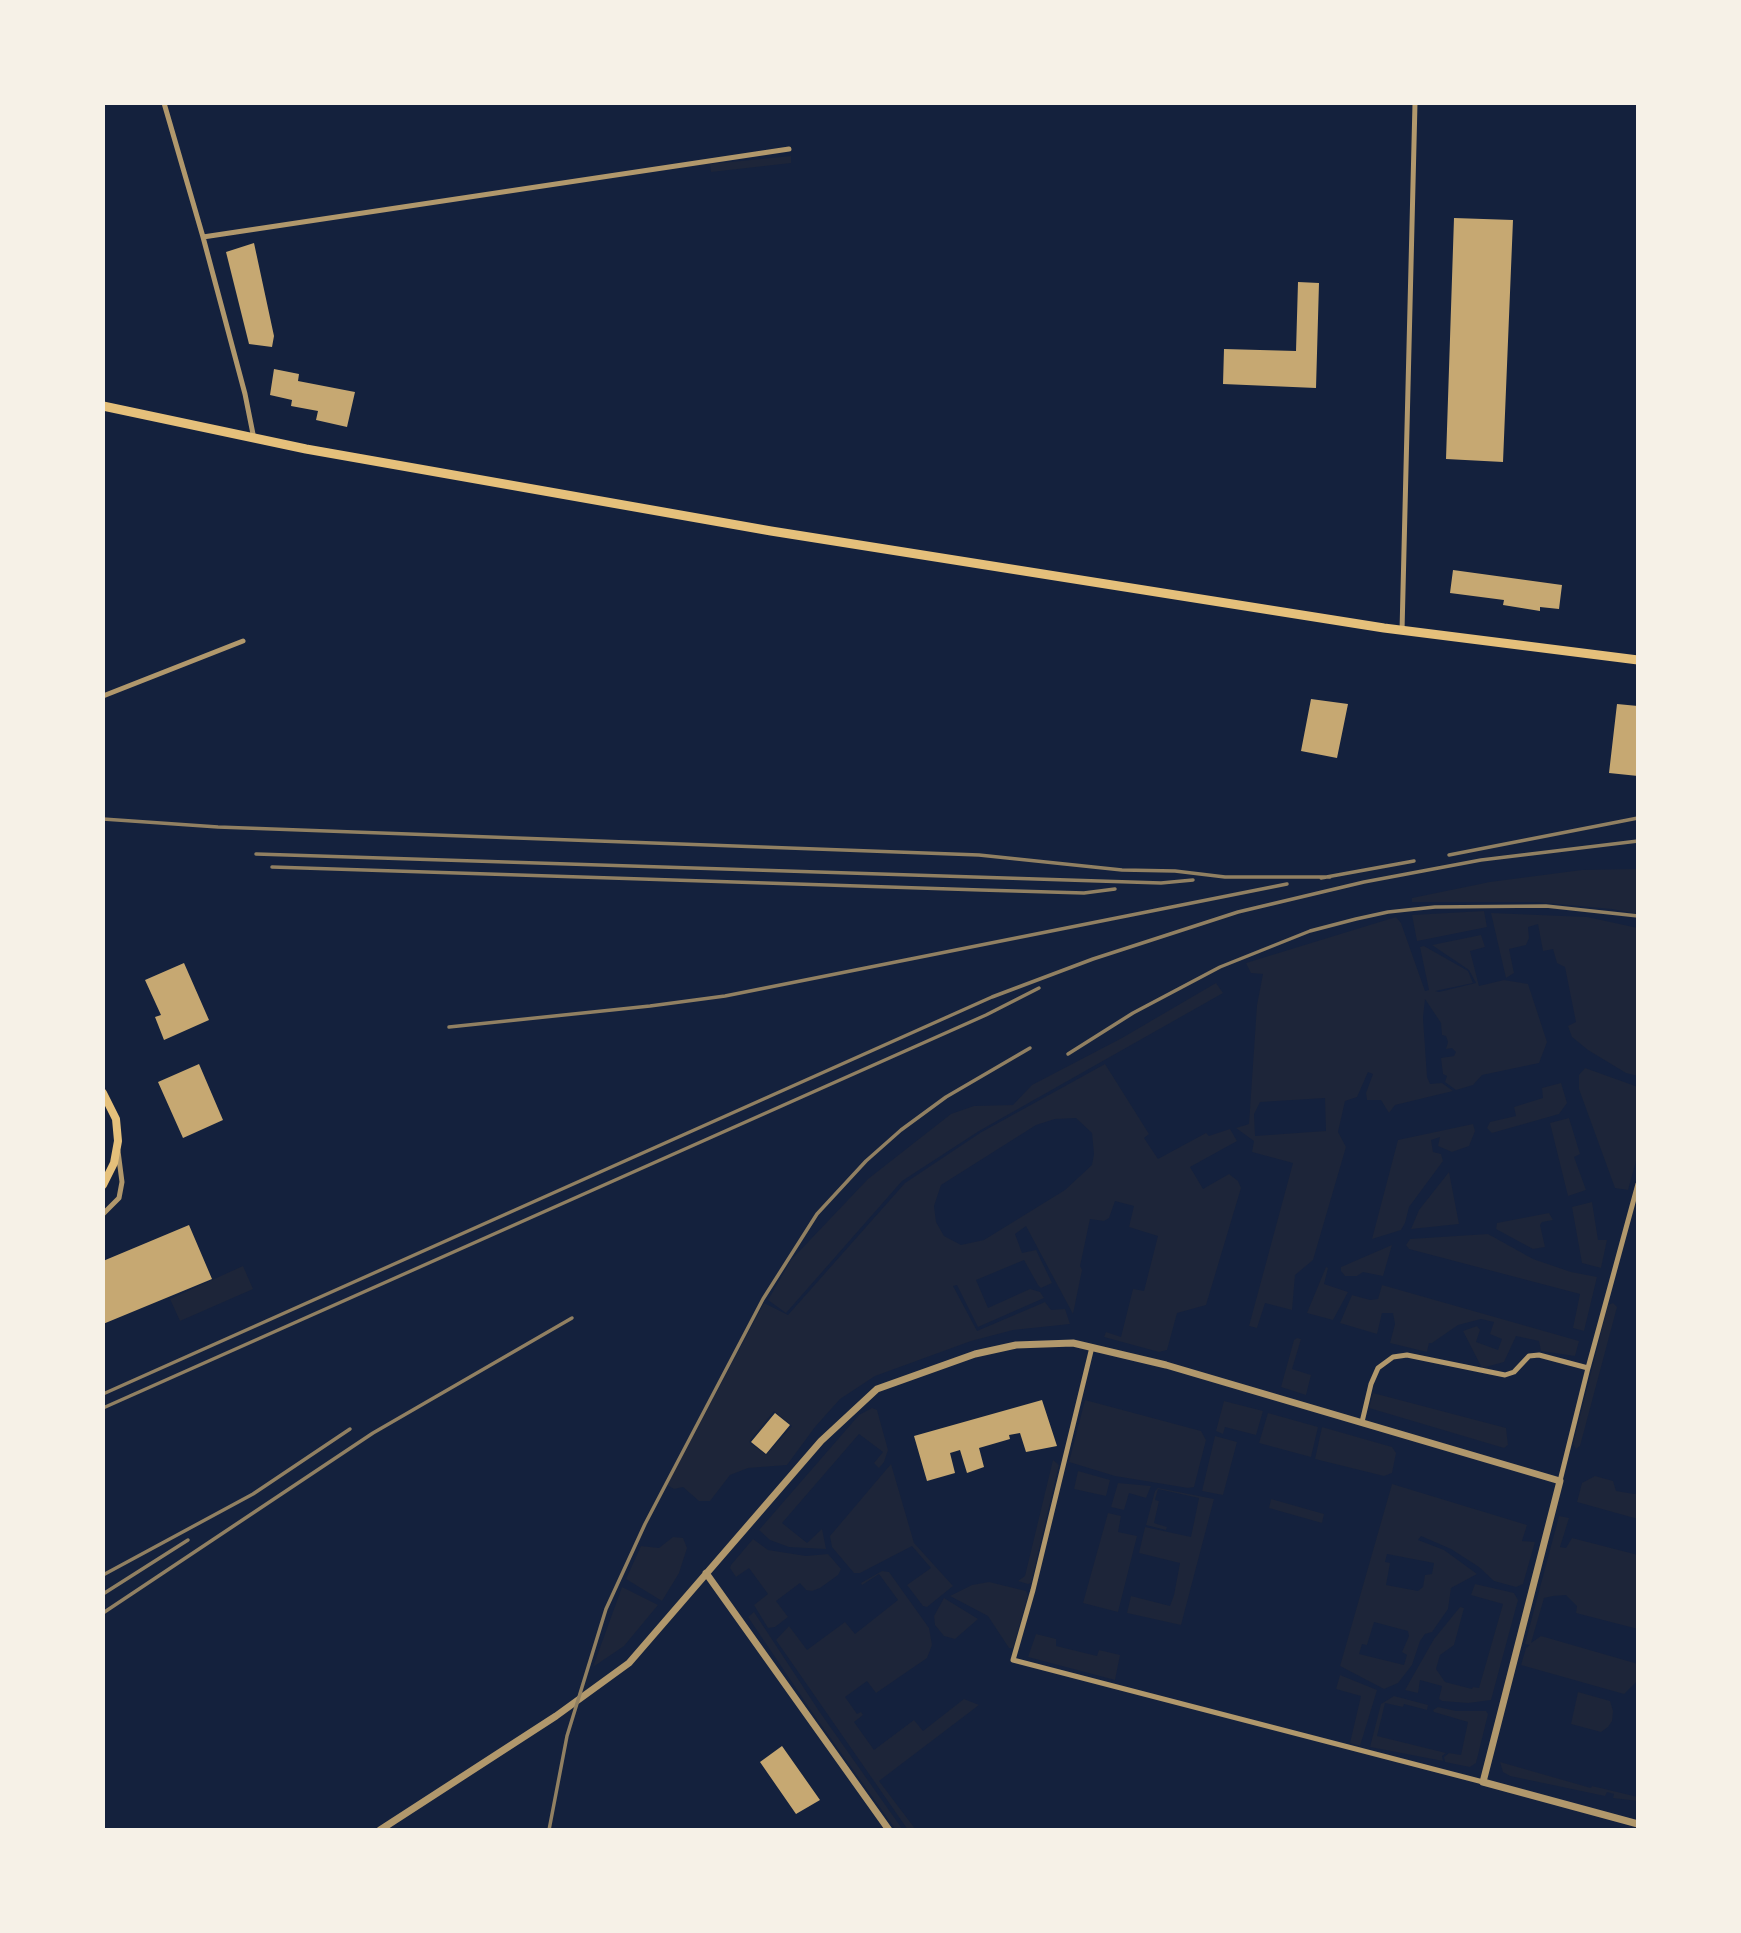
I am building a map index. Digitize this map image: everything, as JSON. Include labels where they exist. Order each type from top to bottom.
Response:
[{"type":"main road","points":[[103,406],[254,439],[771,531],[1402,631],[1638,660]]},
{"type":"main road","points":[[103,1093],[116,1119],[117,1145],[114,1163],[103,1185]]},
{"type":"street","points":[[164,103],[203,237],[245,394],[254,439]]},
{"type":"street","points":[[1402,631],[1415,103]]},
{"type":"street","points":[[203,237],[789,149]]},
{"type":"street","points":[[103,696],[243,641]]},
{"type":"street","points":[[104,1213],[119,1198],[122,1182],[117,1145]]},
{"type":"street","points":[[1483,1782],[1588,1368],[1638,1184]]},
{"type":"street","points":[[380,1830],[556,1716],[629,1663],[821,1441],[877,1389],[975,1354],[1016,1345],[1073,1343],[1092,1347],[1362,1422],[1560,1481]]},
{"type":"street","points":[[1092,1347],[1033,1590],[1013,1660],[1638,1824]]},
{"type":"street","points":[[1362,1422],[1371,1384],[1378,1368],[1393,1357],[1407,1354],[1505,1375],[1514,1372],[1529,1356],[1539,1355],[1588,1368]]},
{"type":"street","points":[[706,1573],[888,1830]]},
{"type":"shaded area","points":[[791,156],[791,163],[711,172],[710,164]]},
{"type":"shaded area","points":[[1638,869],[1638,914],[1535,902],[1412,902],[1412,898],[1490,882],[1582,870]]},
{"type":"shaded area","points":[[1484,911],[1487,927],[1417,941],[1412,915]]},
{"type":"shaded area","points":[[1491,913],[1587,917],[1638,928],[1638,1076],[1626,1073],[1572,1037],[1568,1026],[1576,1022],[1565,967],[1557,963],[1553,949],[1543,951],[1538,924],[1528,927],[1529,938],[1526,945],[1509,949],[1514,973],[1506,978]]},
{"type":"shaded area","points":[[1396,917],[1401,923],[1425,991],[1429,990],[1420,947],[1424,946],[1468,971],[1473,983],[1435,991],[1439,992],[1476,983],[1469,970],[1432,945],[1481,935],[1485,947],[1470,951],[1479,986],[1504,980],[1528,984],[1547,1042],[1539,1063],[1482,1075],[1473,1085],[1456,1090],[1445,1082],[1447,1076],[1443,1074],[1441,1058],[1454,1056],[1456,1052],[1452,1048],[1446,1049],[1448,1042],[1446,1036],[1442,1035],[1441,1023],[1425,999],[1423,1018],[1427,1077],[1430,1084],[1442,1083],[1453,1091],[1395,1105],[1389,1113],[1381,1100],[1367,1100],[1366,1093],[1373,1074],[1368,1072],[1357,1097],[1345,1101],[1338,1132],[1346,1147],[1313,1260],[1295,1275],[1292,1310],[1265,1303],[1257,1328],[1249,1326],[1293,1163],[1252,1152],[1254,1141],[1236,1128],[1249,1124],[1257,1005],[1263,974],[1251,973],[1246,963]],"holes":[[[1325,1098],[1326,1131],[1255,1136],[1254,1114],[1260,1102]]]},
{"type":"shaded area","points":[[1216,983],[1223,993],[979,1131],[902,1181],[786,1313],[768,1300],[791,1260],[868,1179],[951,1114],[974,1106],[1013,1105],[1032,1085],[1122,1038]]},
{"type":"shaded area","points":[[1105,1064],[1149,1134],[1144,1138],[1158,1159],[1206,1133],[1209,1136],[1230,1129],[1237,1141],[1190,1167],[1203,1189],[1229,1174],[1238,1181],[1241,1188],[1206,1305],[1177,1313],[1167,1350],[1159,1352],[1104,1337],[1106,1332],[1121,1337],[1133,1289],[1144,1291],[1158,1236],[1129,1227],[1134,1206],[1115,1201],[1109,1218],[1104,1221],[1090,1219],[1073,1314],[1026,1226],[1015,1234],[1022,1253],[1036,1250],[1052,1283],[1041,1288],[1024,1260],[976,1280],[988,1308],[1030,1289],[1040,1292],[1044,1298],[978,1327],[957,1285],[953,1286],[977,1331],[1045,1302],[1051,1310],[1065,1309],[1070,1324],[1013,1330],[971,1341],[875,1376],[840,1399],[787,1465],[748,1468],[730,1475],[710,1501],[699,1501],[683,1487],[674,1489],[667,1485],[764,1303],[788,1315],[905,1183],[980,1133]],"holes":[[[1076,1118],[1092,1133],[1094,1154],[1092,1165],[1065,1190],[984,1240],[961,1245],[944,1236],[936,1222],[934,1206],[941,1185],[1036,1125],[1055,1119]],[[774,1411],[792,1426],[766,1455],[749,1442]]]},
{"type":"shaded area","points":[[1585,1068],[1638,1087],[1638,1154],[1628,1190],[1615,1188],[1579,1089],[1579,1075]]},
{"type":"shaded area","points":[[1561,1083],[1567,1103],[1559,1114],[1492,1133],[1487,1128],[1490,1122],[1516,1116],[1514,1107],[1543,1098],[1542,1088]]},
{"type":"shaded area","points":[[1569,1118],[1580,1154],[1574,1157],[1586,1190],[1568,1196],[1550,1123]]},
{"type":"shaded area","points":[[1473,1124],[1475,1131],[1469,1146],[1452,1152],[1438,1146],[1440,1137],[1431,1140],[1433,1152],[1441,1154],[1443,1161],[1409,1207],[1401,1230],[1372,1239],[1398,1140]]},
{"type":"shaded area","points":[[1449,1172],[1459,1224],[1411,1229],[1419,1210]]},
{"type":"shaded area","points":[[1592,1202],[1598,1240],[1607,1240],[1601,1268],[1582,1263],[1572,1207]]},
{"type":"shaded area","points":[[1549,1213],[1553,1220],[1540,1225],[1545,1247],[1533,1249],[1496,1229],[1497,1223]]},
{"type":"shaded area","points":[[1488,1234],[1533,1259],[1571,1272],[1597,1277],[1584,1331],[1573,1328],[1580,1294],[1409,1249],[1406,1245],[1410,1239]]},
{"type":"shaded area","points":[[1392,1245],[1383,1276],[1363,1272],[1357,1276],[1345,1276],[1341,1271],[1341,1267]]},
{"type":"shaded area","points":[[243,1266],[253,1289],[180,1321],[170,1299]]},
{"type":"shaded area","points":[[1326,1267],[1328,1268],[1324,1284],[1348,1292],[1333,1320],[1307,1313]]},
{"type":"shaded area","points":[[1382,1285],[1579,1341],[1575,1356],[1541,1351],[1539,1341],[1516,1336],[1504,1362],[1482,1368],[1463,1331],[1477,1326],[1480,1330],[1476,1342],[1498,1350],[1502,1339],[1490,1334],[1494,1322],[1481,1319],[1458,1325],[1429,1343],[1427,1352],[1390,1343],[1395,1324],[1393,1313],[1382,1313],[1377,1334],[1340,1323],[1352,1295],[1370,1300],[1378,1299]]},
{"type":"shaded area","points":[[1613,1303],[1617,1307],[1580,1446],[1576,1449],[1573,1444],[1608,1305]]},
{"type":"shaded area","points":[[1301,1339],[1292,1369],[1311,1375],[1306,1395],[1281,1387],[1294,1340]]},
{"type":"shaded area","points":[[1373,1393],[1506,1428],[1508,1445],[1504,1448],[1369,1408]]},
{"type":"shaded area","points":[[1085,1400],[1201,1431],[1206,1440],[1194,1487],[1115,1476],[1069,1462]]},
{"type":"shaded area","points":[[1224,1401],[1263,1411],[1256,1435],[1225,1427],[1223,1434],[1216,1431]]},
{"type":"shaded area","points":[[872,1408],[877,1410],[888,1450],[884,1462],[879,1468],[874,1463],[883,1452],[859,1434],[782,1523],[807,1543],[822,1529],[826,1549],[789,1547],[770,1540],[759,1530],[859,1415]]},
{"type":"shaded area","points":[[1268,1413],[1318,1427],[1311,1457],[1259,1443]]},
{"type":"shaded area","points":[[1322,1427],[1392,1447],[1396,1453],[1392,1473],[1384,1476],[1315,1459]]},
{"type":"shaded area","points":[[1215,1436],[1237,1442],[1223,1495],[1202,1491]]},
{"type":"shaded area","points":[[1053,1460],[1059,1465],[1031,1583],[1028,1584],[1018,1581],[1025,1576]]},
{"type":"shaded area","points":[[891,1464],[914,1543],[953,1586],[927,1607],[923,1606],[907,1585],[931,1568],[912,1546],[860,1573],[854,1573],[832,1547],[830,1536]]},
{"type":"shaded area","points":[[1078,1471],[1110,1480],[1106,1496],[1074,1489]]},
{"type":"shaded area","points":[[1595,1476],[1613,1481],[1616,1491],[1638,1493],[1638,1519],[1577,1502],[1582,1483]]},
{"type":"shaded area","points":[[1118,1483],[1151,1486],[1146,1498],[1129,1493],[1124,1510],[1111,1507]]},
{"type":"shaded area","points":[[1392,1484],[1527,1525],[1522,1541],[1535,1542],[1523,1584],[1516,1587],[1494,1581],[1479,1567],[1451,1549],[1421,1536],[1418,1540],[1444,1550],[1477,1574],[1451,1588],[1448,1609],[1432,1632],[1425,1634],[1420,1641],[1412,1665],[1398,1683],[1384,1689],[1340,1666]],"holes":[[[1387,1554],[1434,1563],[1432,1574],[1425,1575],[1423,1587],[1418,1591],[1386,1585],[1390,1563],[1385,1562]],[[1374,1622],[1408,1631],[1409,1636],[1402,1652],[1407,1655],[1404,1665],[1359,1654],[1362,1644],[1367,1645]]]},
{"type":"shaded area","points":[[1158,1488],[1214,1499],[1181,1625],[1127,1613],[1131,1596],[1170,1606],[1174,1595],[1180,1563],[1139,1553],[1145,1527],[1191,1537],[1199,1498],[1158,1489],[1155,1500],[1159,1501],[1154,1523],[1167,1527],[1166,1530],[1146,1525]]},
{"type":"shaded area","points":[[1271,1499],[1324,1514],[1322,1523],[1269,1508]]},
{"type":"shaded area","points":[[1108,1513],[1121,1516],[1118,1532],[1137,1536],[1118,1612],[1083,1603]]},
{"type":"shaded area","points":[[1559,1516],[1569,1518],[1560,1547],[1566,1548],[1572,1538],[1638,1555],[1638,1629],[1576,1613],[1577,1606],[1566,1595],[1553,1596],[1544,1598],[1531,1643],[1541,1636],[1638,1664],[1638,1680],[1624,1694],[1521,1665],[1526,1648],[1530,1645],[1525,1644]]},
{"type":"shaded area","points":[[673,1537],[683,1538],[687,1548],[679,1573],[662,1601],[626,1579],[641,1546],[659,1548]]},
{"type":"shaded area","points":[[753,1539],[768,1550],[806,1556],[828,1554],[841,1569],[838,1575],[820,1588],[806,1590],[800,1583],[776,1601],[788,1617],[775,1627],[768,1628],[754,1605],[768,1594],[749,1568],[736,1577],[730,1568]]},
{"type":"shaded area","points":[[882,1571],[889,1572],[929,1628],[932,1645],[927,1658],[876,1693],[867,1681],[845,1697],[857,1714],[861,1712],[863,1715],[854,1722],[874,1750],[914,1720],[923,1731],[964,1699],[979,1705],[879,1781],[916,1830],[908,1830],[776,1640],[789,1626],[807,1650],[845,1622],[855,1634],[898,1600],[879,1574],[862,1585],[861,1583]]},
{"type":"shaded area","points":[[989,1582],[1026,1591],[1028,1595],[1013,1648],[1009,1648],[988,1616],[950,1596],[972,1585]]},
{"type":"shaded area","points":[[1475,1584],[1514,1593],[1518,1600],[1491,1700],[1468,1703],[1442,1701],[1439,1699],[1442,1686],[1420,1680],[1418,1693],[1405,1690],[1434,1639],[1460,1607],[1464,1608],[1454,1645],[1440,1655],[1436,1669],[1445,1682],[1472,1689],[1479,1688],[1503,1604],[1471,1595]]},
{"type":"shaded area","points":[[622,1587],[658,1605],[624,1646],[593,1667]]},
{"type":"shaded area","points":[[944,1598],[978,1619],[955,1639],[944,1636],[935,1625],[934,1616]]},
{"type":"shaded area","points":[[754,1612],[819,1711],[903,1830],[896,1830],[814,1715],[748,1617]]},
{"type":"shaded area","points":[[1036,1634],[1056,1639],[1056,1646],[1097,1656],[1099,1650],[1120,1655],[1115,1680],[1028,1657]]},
{"type":"shaded area","points":[[1340,1675],[1377,1690],[1360,1746],[1350,1743],[1361,1696],[1336,1689]]},
{"type":"shaded area","points":[[1578,1692],[1610,1701],[1612,1721],[1601,1732],[1571,1724]]},
{"type":"shaded area","points":[[1394,1696],[1428,1705],[1427,1710],[1404,1704],[1403,1707],[1385,1703],[1377,1736],[1446,1753],[1442,1756],[1443,1761],[1370,1747],[1381,1704]]},
{"type":"shaded area","points":[[1438,1707],[1456,1711],[1486,1711],[1488,1714],[1476,1763],[1470,1767],[1445,1762],[1444,1757],[1449,1753],[1461,1755],[1468,1722],[1434,1712]]},
{"type":"shaded area","points":[[1500,1762],[1591,1788],[1592,1786],[1638,1797],[1638,1801],[1613,1798],[1614,1794],[1607,1792],[1605,1796],[1510,1776],[1503,1772]]},
{"type":"building","points":[[1454,218],[1513,220],[1503,462],[1446,459]]},
{"type":"building","points":[[254,243],[274,336],[272,347],[249,344],[226,252]]},
{"type":"building","points":[[1298,282],[1319,283],[1316,388],[1223,384],[1224,349],[1296,351]]},
{"type":"building","points":[[274,369],[299,374],[298,381],[355,392],[347,427],[316,420],[318,411],[291,406],[292,400],[270,395]]},
{"type":"building","points":[[1453,570],[1562,585],[1559,609],[1540,607],[1540,611],[1503,605],[1504,600],[1450,593]]},
{"type":"building","points":[[1311,699],[1348,704],[1337,758],[1301,751]]},
{"type":"building","points":[[1617,704],[1638,706],[1638,776],[1609,773]]},
{"type":"building","points":[[184,963],[209,1020],[164,1040],[155,1017],[161,1015],[145,980]]},
{"type":"building","points":[[199,1064],[223,1120],[183,1138],[158,1082]]},
{"type":"building","points":[[189,1225],[212,1279],[103,1324],[103,1261]]},
{"type":"building","points":[[1042,1400],[1057,1446],[1026,1452],[1020,1433],[1009,1435],[1010,1439],[979,1448],[984,1467],[967,1473],[960,1450],[950,1453],[955,1473],[927,1481],[914,1436]]},
{"type":"building","points":[[775,1413],[790,1425],[766,1454],[751,1442]]},
{"type":"building","points":[[782,1746],[820,1800],[796,1814],[760,1762]]},
{"type":"railway","points":[[1449,855],[1638,818]]},
{"type":"railway","points":[[103,819],[218,827],[979,855],[1122,870],[1175,871],[1225,877],[1330,877]]},
{"type":"railway","points":[[103,1394],[992,997],[1093,959],[1238,912],[1364,882],[1481,860],[1638,841]]},
{"type":"railway","points":[[256,854],[1161,883],[1193,880]]},
{"type":"railway","points":[[1321,878],[1414,861]]},
{"type":"railway","points":[[272,867],[1084,893],[1115,889]]},
{"type":"railway","points":[[449,1027],[725,996],[1287,884]]},
{"type":"railway","points":[[1068,1054],[1133,1013],[1220,967],[1310,931],[1356,919],[1388,912],[1435,907],[1546,906],[1638,916]]},
{"type":"railway","points":[[103,1408],[986,1015],[1039,988]]},
{"type":"railway","points":[[549,1830],[567,1736],[606,1609],[645,1524],[763,1299],[817,1214],[866,1161],[901,1130],[946,1097],[1030,1048]]},
{"type":"railway","points":[[103,1613],[373,1433],[572,1318]]},
{"type":"railway","points":[[103,1575],[253,1494],[350,1429]]},
{"type":"railway","points":[[103,1594],[188,1540]]}]
